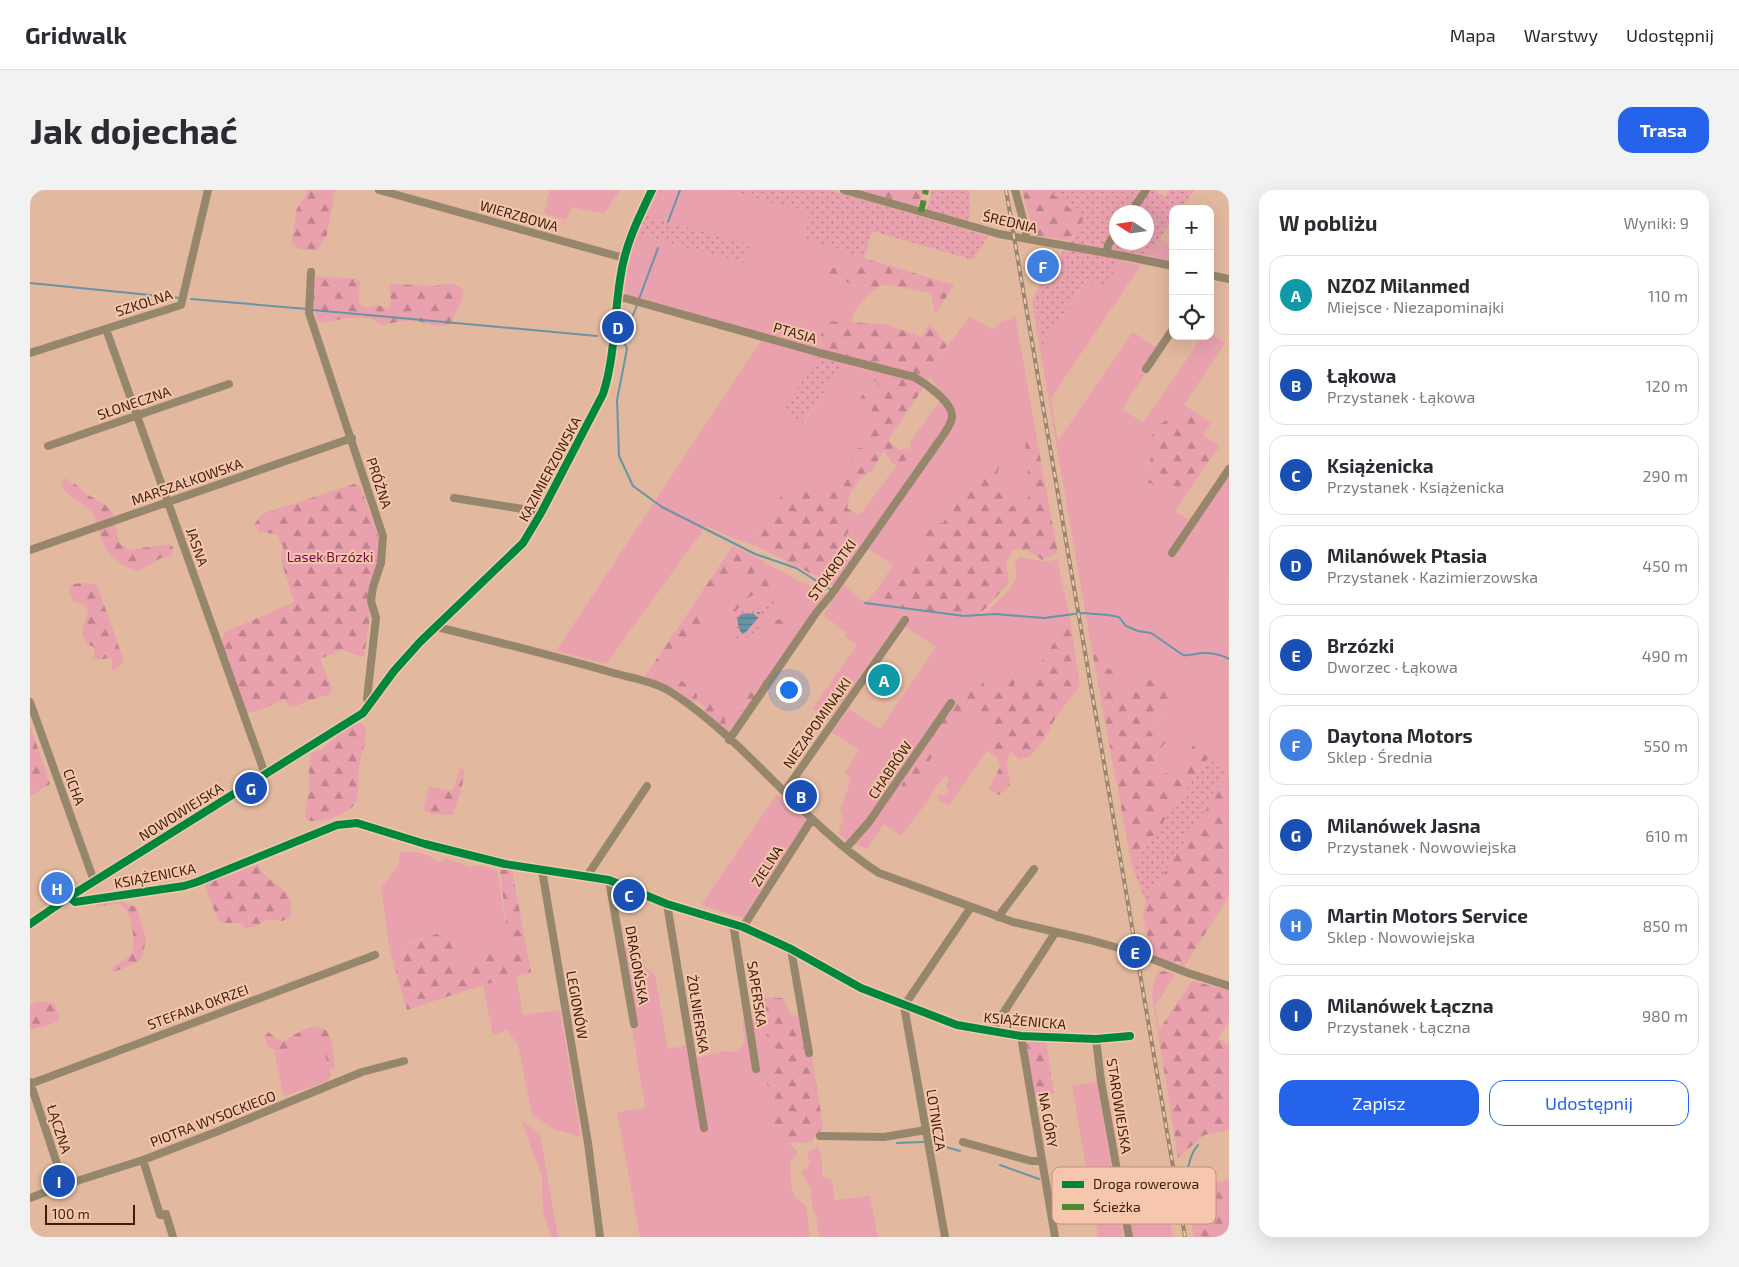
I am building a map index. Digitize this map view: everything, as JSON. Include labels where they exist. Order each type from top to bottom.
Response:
[{"type":"street","name":"SZKOLNA","points":[[30,353],[182,305],[208,190]]},
{"type":"street","name":"WIERZBOWA","points":[[379,190],[624,258]]},
{"type":"street","name":"KAZIMIERZOWSKA","points":[[370,705],[398,666],[515,552],[531,532],[603,394],[609,374],[624,258],[631,236],[652,190]]},
{"type":"street","name":"ŚREDNIA","points":[[844,190],[993,233],[1107,252],[1169,265]]},
{"type":"street","points":[[1015,190],[1026,230],[1026,239]]},
{"type":"street","points":[[1136,205],[1146,190]]},
{"type":"street","points":[[1107,252],[1109,244]]},
{"type":"street","name":"PRÓŻNA","points":[[311,272],[309,313],[383,536],[381,563],[373,587],[371,601],[376,618],[367,699],[370,705]]},
{"type":"street","points":[[1214,276],[1229,279]]},
{"type":"street","name":"PTASIA","points":[[618,296],[820,353],[914,377],[937,394],[950,408],[952,414]]},
{"type":"street","name":"JASNA","points":[[106,328],[265,774]]},
{"type":"street","points":[[1146,369],[1169,335]]},
{"type":"street","name":"SŁONECZNA","points":[[48,446],[229,384]]},
{"type":"street","name":"STOKROTKI","points":[[729,740],[944,434],[951,422],[952,414]]},
{"type":"street","name":"MARSZAŁKOWSKA","points":[[30,550],[352,438]]},
{"type":"street","points":[[1172,553],[1229,469]]},
{"type":"street","points":[[454,498],[535,510],[541,513]]},
{"type":"street","name":"NIEZAPOMINAJKI","points":[[785,791],[905,620]]},
{"type":"street","points":[[438,625],[442,628],[656,685],[669,691],[698,712],[785,791],[812,819],[864,863],[879,873],[1013,922],[1090,940],[1142,955],[1188,974],[1229,986]]},
{"type":"street","name":"CICHA","points":[[30,702],[94,881]]},
{"type":"street","name":"CHABRÓW","points":[[846,848],[870,822],[951,703]]},
{"type":"street","name":"NOWOWIEJSKA","points":[[30,924],[94,881],[352,720],[370,705]]},
{"type":"street","points":[[587,876],[648,786]]},
{"type":"street","name":"ZIELNA","points":[[743,927],[812,819]]},
{"type":"street","name":"KSIĄŻENICKA","points":[[69,897],[75,902],[184,886],[337,825],[357,823],[425,844],[505,864],[609,880],[667,904],[743,927],[792,949],[861,988],[957,1025],[1020,1036],[1096,1039],[1130,1036]]},
{"type":"street","points":[[998,917],[1034,869]]},
{"type":"street","name":"LEGIONÓW","points":[[542,870],[588,1143],[600,1237]]},
{"type":"street","name":"DRAGOŃSKA","points":[[609,880],[634,1024]]},
{"type":"street","name":"ŻOŁNIERSKA","points":[[667,904],[704,1128]]},
{"type":"street","points":[[904,1006],[971,907]]},
{"type":"street","name":"SAPERSKA","points":[[733,923],[756,1069]]},
{"type":"street","points":[[991,1032],[1055,933]]},
{"type":"street","points":[[792,949],[809,1053]]},
{"type":"street","name":"STEFANA OKRZEI","points":[[30,1083],[375,955]]},
{"type":"street","name":"LOTNICZA","points":[[904,1006],[945,1237]]},
{"type":"street","name":"NA GÓRY","points":[[1020,1036],[1052,1219]]},
{"type":"street","name":"STAROWIEJSKA","points":[[1096,1039],[1101,1081],[1116,1167]]},
{"type":"street","name":"PIOTRA WYSOCKIEGO","points":[[30,1198],[143,1160],[362,1072],[404,1061]]},
{"type":"street","name":"ŁĄCZNA","points":[[30,1083],[64,1185]]},
{"type":"street","points":[[820,1136],[884,1137],[926,1130]]},
{"type":"street","points":[[963,1142],[1031,1161],[1042,1161]]},
{"type":"street","points":[[143,1160],[160,1215],[166,1214],[173,1237]]},
{"type":"street","name":"NA GÓRY","points":[[1053,1224],[1055,1237]]},
{"type":"street","name":"STAROWIEJSKA","points":[[1127,1224],[1129,1237]]},
{"type":"green space","points":[[309,190],[335,190],[327,235],[317,251],[299,249],[291,243],[297,209]]},
{"type":"green space","points":[[550,190],[620,190],[604,214],[572,207],[566,220],[547,215],[544,212]]},
{"type":"green space","points":[[655,190],[729,190],[809,213],[802,239],[864,258],[825,271],[870,293],[855,310],[851,323],[823,321],[819,355],[804,423],[844,363],[869,374],[877,382],[879,388],[871,395],[874,424],[865,449],[851,461],[824,498],[794,487],[760,524],[752,544],[706,526],[606,664],[556,651],[762,339],[628,296],[624,289],[628,260],[636,234],[743,263],[749,245],[644,215]]},
{"type":"green space","points":[[727,190],[829,190],[988,236],[973,260],[872,231],[864,258],[802,239],[809,213]]},
{"type":"green space","points":[[858,190],[923,190],[918,207]]},
{"type":"green space","points":[[932,190],[969,190],[970,208],[968,221],[927,210]]},
{"type":"green space","points":[[1022,190],[1057,190],[1054,195],[1070,208],[1087,215],[1069,241],[1034,235]]},
{"type":"green space","points":[[1057,190],[1154,190],[1165,197],[1170,190],[1194,190],[1183,205],[1169,205],[1169,225],[1154,246],[1154,205],[1109,205],[1109,250],[1151,250],[1147,256],[1128,252],[1102,288],[1087,279],[1042,345],[1034,295],[1087,216],[1070,208],[1054,195]]},
{"type":"green space","points":[[644,215],[750,245],[744,263],[636,234]]},
{"type":"green space","points":[[1159,239],[1169,245],[1169,261],[1147,256],[1151,250],[1154,250],[1154,246]]},
{"type":"green space","points":[[864,258],[954,285],[935,315],[931,293],[884,284],[870,293],[824,271]]},
{"type":"green space","points":[[1121,261],[1141,265],[1051,398],[1058,441],[1133,332],[1161,350],[1122,409],[1143,423],[1200,340],[1214,340],[1214,336],[1225,343],[1184,405],[1211,423],[1203,435],[1220,446],[1214,454],[1201,436],[1148,441],[1158,446],[1144,468],[1151,482],[1168,484],[1189,490],[1175,511],[1191,521],[1229,465],[1228,773],[1209,757],[1209,747],[1195,743],[1175,772],[1159,774],[1157,758],[1162,732],[1152,736],[1149,729],[1171,708],[1135,675],[1118,704],[1114,700],[1118,683],[1100,667],[1099,655],[1092,651],[1032,303],[1034,295],[1042,345],[1088,279],[1102,288]]},
{"type":"green space","points":[[316,276],[356,279],[360,281],[359,304],[368,308],[377,305],[388,308],[391,301],[389,284],[434,286],[448,284],[456,285],[464,290],[451,324],[436,325],[408,321],[380,325],[371,318],[347,318],[322,323],[317,320],[313,298],[313,286]]},
{"type":"green space","points":[[1015,315],[1035,429],[1026,438],[1032,460],[1027,478],[1029,496],[1020,507],[1009,505],[1009,487],[995,478],[976,473],[943,523],[929,522],[926,545],[894,579],[889,587],[878,588],[893,565],[863,545],[834,587],[816,576],[897,465],[901,466],[911,448],[910,442],[943,396],[930,378],[938,358],[970,316],[992,330],[1002,321],[1009,320]]},
{"type":"green space","points":[[823,321],[884,324],[922,337],[929,323],[947,345],[938,358],[930,378],[888,440],[899,450],[911,448],[908,457],[901,467],[891,462],[884,450],[872,471],[860,479],[850,493],[847,508],[859,516],[828,562],[816,576],[752,544],[773,505],[794,487],[824,498],[851,461],[849,453],[854,447],[865,449],[874,424],[868,419],[872,410],[860,400],[863,393],[871,395],[879,388],[877,382],[865,377],[865,369],[819,355]]},
{"type":"green space","points":[[819,355],[844,363],[803,423],[783,410]]},
{"type":"green space","points":[[1180,412],[1202,422],[1201,436],[1214,454],[1189,490],[1168,484],[1157,488],[1151,483],[1142,484],[1138,480],[1158,446],[1148,441],[1160,424]]},
{"type":"green space","points":[[1035,429],[1058,553],[1042,560],[1029,552],[1013,550],[1006,563],[1009,583],[980,614],[964,616],[865,603],[878,588],[889,586],[925,545],[921,528],[929,522],[943,523],[976,473],[994,460],[1000,466],[995,478],[1009,487],[1009,505],[1020,507],[1029,496],[1027,478],[1032,460],[1025,453],[1026,438]]},
{"type":"green space","points":[[65,478],[85,493],[106,505],[113,514],[119,543],[129,550],[169,544],[173,547],[171,556],[161,558],[139,571],[117,561],[107,551],[92,513],[67,493],[61,485]]},
{"type":"green space","name":"Lasek Brzózki","points":[[354,484],[360,486],[381,544],[364,657],[341,650],[320,659],[332,689],[331,694],[290,707],[284,699],[262,709],[244,714],[220,645],[225,632],[294,602],[281,560],[283,547],[277,534],[260,532],[254,525],[262,514]]},
{"type":"green space","points":[[733,546],[826,595],[731,733],[727,733],[704,712],[705,707],[697,701],[691,703],[676,689],[645,677]]},
{"type":"green space","points":[[733,546],[764,562],[753,574],[743,580],[741,579],[740,572],[736,571],[717,595],[713,597],[705,596],[701,593]]},
{"type":"green space","points":[[1020,557],[1047,562],[1057,559],[1070,619],[1025,686],[1019,689],[1013,685],[1021,669],[1019,667],[999,690],[993,694],[986,689],[983,682],[908,792],[964,710],[999,729],[987,751],[949,805],[937,800],[938,795],[944,795],[949,791],[946,786],[949,778],[946,776],[938,784],[901,836],[884,824],[867,849],[855,844],[853,846],[838,833],[843,817],[840,811],[851,779],[845,773],[859,750],[832,732],[849,709],[880,729],[936,647],[898,622],[829,720],[813,708],[857,645],[845,636],[847,633],[823,615],[844,584],[865,603],[964,616],[980,614],[989,610],[1010,589],[1016,578],[1015,562]]},
{"type":"green space","points":[[766,564],[770,565],[767,570],[770,576],[768,591],[751,596],[731,615],[733,606],[742,590],[759,583],[760,573]]},
{"type":"green space","points":[[86,583],[97,585],[124,661],[115,670],[112,670],[113,662],[111,658],[92,659],[94,647],[86,644],[82,632],[88,610],[86,605],[73,602],[70,595],[70,587],[73,584]]},
{"type":"green space","points":[[777,599],[776,604],[763,618],[757,631],[751,637],[739,639],[734,637],[734,630],[737,625],[734,618],[738,613],[746,608],[766,606]]},
{"type":"green space","points":[[713,603],[704,612],[704,625],[698,624],[697,626],[704,629],[704,632],[700,634],[691,633],[687,643],[669,663],[666,662],[665,658],[656,668],[652,666],[676,630],[683,628],[700,604]]},
{"type":"green space","points":[[786,613],[791,616],[778,632],[773,645],[767,646],[767,640],[772,629],[765,627],[766,624],[780,619]]},
{"type":"green space","points":[[1070,619],[1080,685],[1031,756],[1019,759],[1010,751],[1007,763],[1010,785],[999,795],[988,790],[1000,767],[997,757],[987,751],[999,729],[964,710],[908,792],[905,792],[901,787],[912,765],[967,680],[972,677],[983,682],[986,689],[993,694],[999,690],[1019,667],[1021,669],[1014,685],[1019,689],[1025,686]]},
{"type":"green space","points":[[788,649],[731,733],[733,721],[742,708],[753,682],[775,655]]},
{"type":"green space","points":[[1092,651],[1099,655],[1100,667],[1114,670],[1118,683],[1114,700],[1118,704],[1135,675],[1151,675],[1160,679],[1168,686],[1171,695],[1171,708],[1149,729],[1153,736],[1162,732],[1172,719],[1179,726],[1156,754],[1156,763],[1160,774],[1175,772],[1195,743],[1199,742],[1210,747],[1209,757],[1132,866]]},
{"type":"green space","points":[[658,671],[682,681],[697,694],[697,701],[691,703],[676,689],[645,677],[647,673]]},
{"type":"green space","points":[[714,703],[723,706],[725,712],[724,730],[704,712],[708,704]]},
{"type":"green space","points":[[359,723],[363,724],[366,728],[366,735],[359,766],[357,799],[351,808],[336,816],[317,821],[307,820],[305,811],[309,792],[311,753],[324,747],[345,729]]},
{"type":"green space","points":[[30,725],[50,784],[30,796]]},
{"type":"green space","points":[[1209,757],[1228,773],[1209,799],[1207,808],[1146,902],[1132,866]]},
{"type":"green space","points":[[460,768],[465,771],[453,815],[432,814],[423,810],[429,786],[451,791],[454,788]]},
{"type":"green space","points":[[1229,772],[1229,896],[1183,968],[1178,961],[1168,963],[1152,956],[1143,917],[1146,902],[1207,808],[1209,799]]},
{"type":"green space","points":[[777,794],[807,820],[743,918],[701,905]]},
{"type":"green space","points":[[400,852],[425,854],[438,863],[446,858],[470,867],[479,865],[497,871],[510,949],[489,954],[476,965],[465,968],[457,963],[456,956],[425,937],[390,951],[381,888],[399,864]]},
{"type":"green space","points":[[258,864],[262,872],[288,895],[292,907],[291,915],[283,921],[269,919],[254,927],[245,928],[241,923],[218,921],[205,885],[206,883]]},
{"type":"green space","points":[[500,870],[512,870],[531,972],[483,985],[407,1010],[390,951],[445,931],[461,939],[462,948],[456,956],[457,963],[465,968],[476,965],[489,954],[509,949]]},
{"type":"green space","points":[[123,902],[136,907],[146,939],[142,958],[136,963],[114,972],[111,971],[113,968],[126,959],[133,949],[132,926],[127,912],[119,904],[96,907],[95,904]]},
{"type":"green space","points":[[641,947],[645,967],[655,975],[668,1049],[689,1045],[688,1060],[725,1051],[737,1052],[745,1043],[742,1020],[757,1017],[771,1032],[781,1058],[769,1100],[775,1129],[789,1137],[789,1143],[798,1152],[790,1162],[791,1185],[795,1198],[806,1206],[810,1237],[640,1237],[617,1112],[645,1108],[619,949]]},
{"type":"green space","points":[[1164,971],[1175,975],[1155,1005],[1159,1030],[1192,981],[1229,990],[1229,1021],[1218,1038],[1229,1045],[1229,1130],[1204,1135],[1178,1158],[1152,995],[1157,973]]},
{"type":"green space","points":[[516,976],[523,1015],[560,1010],[581,1137],[554,1129],[532,1115],[518,1045],[507,1030],[493,1035],[483,985]]},
{"type":"green space","points":[[753,997],[783,998],[790,1015],[806,1017],[823,1127],[811,1142],[789,1143],[789,1137],[775,1129],[767,1080],[770,1063],[779,1056],[777,1049],[770,1047],[766,1035],[771,1032],[757,1017]]},
{"type":"green space","points":[[42,1001],[54,1003],[60,1020],[30,1030],[30,1005]]},
{"type":"green space","points":[[316,1026],[327,1031],[333,1049],[335,1068],[329,1069],[324,1052],[312,1042],[297,1043],[280,1052],[269,1048],[264,1036],[268,1032],[283,1041],[305,1029]]},
{"type":"green space","points":[[1046,1041],[1054,1093],[1034,1097],[1026,1044],[1029,1042]]},
{"type":"green space","points":[[312,1042],[324,1052],[331,1074],[328,1081],[284,1096],[274,1051],[280,1052],[297,1043]]},
{"type":"green space","points":[[1097,1081],[1111,1167],[1086,1167],[1072,1086]]},
{"type":"green space","points":[[521,1120],[540,1134],[558,1237],[551,1237],[543,1212],[542,1176]]},
{"type":"green space","points":[[818,1146],[822,1158],[822,1177],[832,1180],[835,1200],[870,1196],[878,1237],[819,1237],[812,1206],[811,1188],[801,1172],[808,1166],[810,1161],[807,1153]]},
{"type":"green space","points":[[1229,1180],[1229,1237],[1194,1237],[1192,1224],[1216,1224],[1216,1183]]},
{"type":"green space","points":[[1096,1224],[1121,1224],[1123,1237],[1098,1237]]},
{"type":"green space","points":[[1129,1224],[1170,1224],[1173,1237],[1132,1237]]},
{"type":"water","points":[[746,613],[754,614],[758,618],[743,634],[740,631],[737,620],[740,615]]},
{"type":"waterway","points":[[668,222],[680,190]]},
{"type":"waterway","points":[[639,299],[658,248]]},
{"type":"waterway","points":[[30,283],[180,298]]},
{"type":"waterway","points":[[191,299],[307,309]]},
{"type":"waterway","points":[[621,337],[626,333],[637,305]]},
{"type":"waterway","points":[[313,310],[597,336]]},
{"type":"waterway","points":[[618,337],[621,337],[627,349],[617,400],[619,456],[633,486],[662,507],[755,554],[796,568],[831,590]]},
{"type":"waterway","points":[[865,603],[964,616],[995,614],[1044,618],[1082,613],[1108,615],[1119,617],[1126,626],[1138,631],[1151,633],[1183,655],[1207,653],[1229,659]]},
{"type":"waterway","points":[[897,1143],[923,1142]]},
{"type":"waterway","points":[[932,1143],[960,1151]]},
{"type":"waterway","points":[[1188,1167],[1198,1145]]},
{"type":"waterway","points":[[1000,1165],[1039,1179]]},
{"type":"railway","points":[[1006,190],[1173,1167]]},
{"type":"railway","points":[[1183,1224],[1185,1237]]},
{"type":"marked path","points":[[921,212],[926,190]]},
{"type":"cycle path","points":[[30,924],[69,897],[363,713],[394,671],[420,642],[523,543],[541,513],[603,394],[610,366],[622,268],[628,245],[652,190]]},
{"type":"cycle path","points":[[69,897],[75,902],[184,886],[337,825],[357,823],[425,844],[505,864],[609,880],[667,904],[743,927],[791,949],[861,988],[957,1025],[1021,1036],[1096,1039],[1130,1036]]},
{"type":"place","name":"Daytona Motors","points":[[1043,266]]},
{"type":"place","name":"Milanówek Ptasia","points":[[618,327]]},
{"type":"place","name":"NZOZ Milanmed","points":[[884,680]]},
{"type":"place","name":"Milanówek Jasna","points":[[251,788]]},
{"type":"place","name":"Łąkowa","points":[[801,796]]},
{"type":"place","name":"Martin Motors Service","points":[[57,888]]},
{"type":"place","name":"Książenicka","points":[[629,895]]},
{"type":"place","name":"Brzózki","points":[[1135,952]]},
{"type":"place","name":"Milanówek Łączna","points":[[59,1181]]}]
